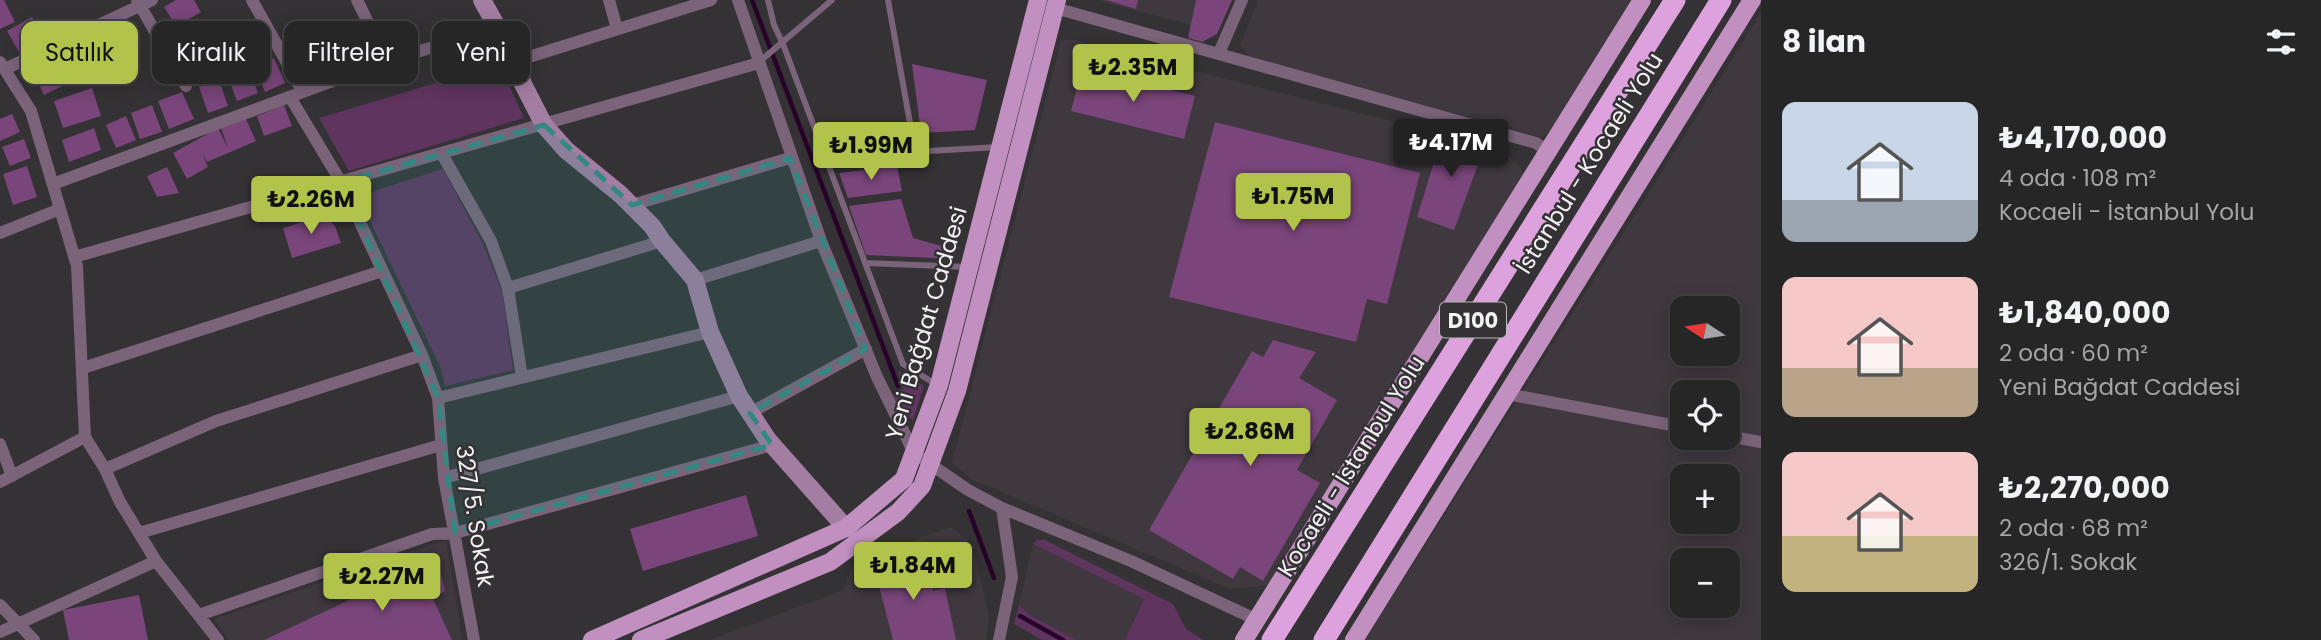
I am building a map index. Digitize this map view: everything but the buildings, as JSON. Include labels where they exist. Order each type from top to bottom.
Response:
[{"type":"highway","name":"Kocaeli - İstanbul Yolu","points":[[1272,640],[1675,0]]},
{"type":"highway","name":"İstanbul - Kocaeli Yolu","points":[[1324,640],[1721,0]]},
{"type":"main road","name":"Yeni Bağdat Caddesi","points":[[592,640],[846,528],[904,479],[939,386],[1038,0]]},
{"type":"main road","points":[[1244,640],[1642,0]]},
{"type":"main road","points":[[1354,640],[1752,0]]},
{"type":"main road","name":"Yeni Bağdat Caddesi","points":[[641,640],[830,562],[898,512],[922,486],[957,391],[1056,4]]},
{"type":"street","points":[[252,0],[303,92]]},
{"type":"street","points":[[357,0],[367,21]]},
{"type":"street","points":[[482,0],[492,21]]},
{"type":"street","points":[[610,0],[617,29]]},
{"type":"street","points":[[530,57],[711,0]]},
{"type":"street","points":[[738,0],[762,60],[790,158],[821,241],[866,349],[914,453],[1002,508],[1131,561],[1257,620]]},
{"type":"street","points":[[1219,53],[1242,0]]},
{"type":"street","points":[[186,86],[143,2],[2,66],[31,111],[74,257],[83,368],[85,436],[105,469],[120,502],[156,561],[218,640]]},
{"type":"street","points":[[1056,4],[1536,143],[1549,152]]},
{"type":"street","points":[[74,257],[544,125],[762,60]]},
{"type":"street","points":[[53,184],[325,84]]},
{"type":"street","points":[[524,84],[544,125],[566,149],[632,205],[695,279],[710,332],[739,396],[772,445],[846,528]]},
{"type":"street","name":"327/5. Sokak","points":[[290,97],[341,182],[422,355],[438,398],[444,478],[474,640]]},
{"type":"street","points":[[442,154],[491,241],[508,288],[522,377]]},
{"type":"street","points":[[632,205],[790,158]]},
{"type":"street","points":[[0,233],[60,209]]},
{"type":"street","points":[[508,288],[662,241]]},
{"type":"street","points":[[695,279],[821,241]]},
{"type":"street","points":[[83,368],[382,271]]},
{"type":"street","points":[[438,398],[710,332]]},
{"type":"street","points":[[750,413],[866,349]]},
{"type":"street","points":[[105,469],[216,421],[422,355]]},
{"type":"street","points":[[1507,394],[1670,425]]},
{"type":"street","points":[[444,478],[739,396]]},
{"type":"street","points":[[0,444],[6,479],[85,436]]},
{"type":"street","points":[[1740,438],[1761,442]]},
{"type":"street","points":[[139,533],[441,444]]},
{"type":"street","points":[[200,615],[432,534],[455,533],[772,445]]},
{"type":"street","points":[[999,640],[1012,577],[1002,508]]},
{"type":"street","points":[[0,632],[156,561]]},
{"type":"street","points":[[0,605],[34,640]]},
{"type":"lane","points":[[768,0],[774,25],[903,364],[939,386]]},
{"type":"lane","points":[[762,60],[832,0]]},
{"type":"lane","points":[[888,0],[915,151]]},
{"type":"lane","points":[[825,157],[1001,146]]},
{"type":"lane","points":[[865,263],[970,267]]},
{"type":"highlighted area","points":[[544,125],[632,205],[790,158],[866,349],[750,413],[772,445],[455,533],[438,398],[341,182]]},
{"type":"shaded area","points":[[1095,0],[1226,0],[1196,26]]},
{"type":"shaded area","points":[[1258,0],[1631,0],[1550,132],[1541,137],[1250,58],[1240,45]]},
{"type":"shaded area","points":[[1761,13],[1761,640],[1365,640],[1657,180]]},
{"type":"shaded area","points":[[1071,39],[1504,150],[1524,172],[1269,585],[1230,589],[971,479],[952,463],[1061,41]]},
{"type":"shaded area","points":[[432,84],[508,84],[524,118],[349,171],[319,118]]},
{"type":"shaded area","points":[[443,169],[483,244],[502,291],[513,370],[445,386],[440,366],[358,196]]},
{"type":"shaded area","points":[[898,371],[924,386],[913,420],[901,412],[892,395],[903,389]]},
{"type":"shaded area","points":[[951,527],[972,544],[989,615],[986,640],[709,640],[843,590],[853,565],[880,552]]},
{"type":"shaded area","points":[[446,540],[462,640],[229,640],[214,619]]},
{"type":"shaded area","points":[[1037,540],[1045,540],[1173,604],[1186,629],[1204,640],[1125,640],[1144,599],[1033,544]]},
{"type":"shaded area","points":[[1033,544],[1144,599],[1125,640],[1077,640],[1032,616],[1019,605]]},
{"type":"shaded area","points":[[1019,605],[1032,616],[1077,640],[1042,640],[1014,624]]},
{"type":"waterway","points":[[752,0],[898,386]]},
{"type":"waterway","points":[[969,511],[994,578]]},
{"type":"waterway","points":[[1020,616],[1063,640]]}]
